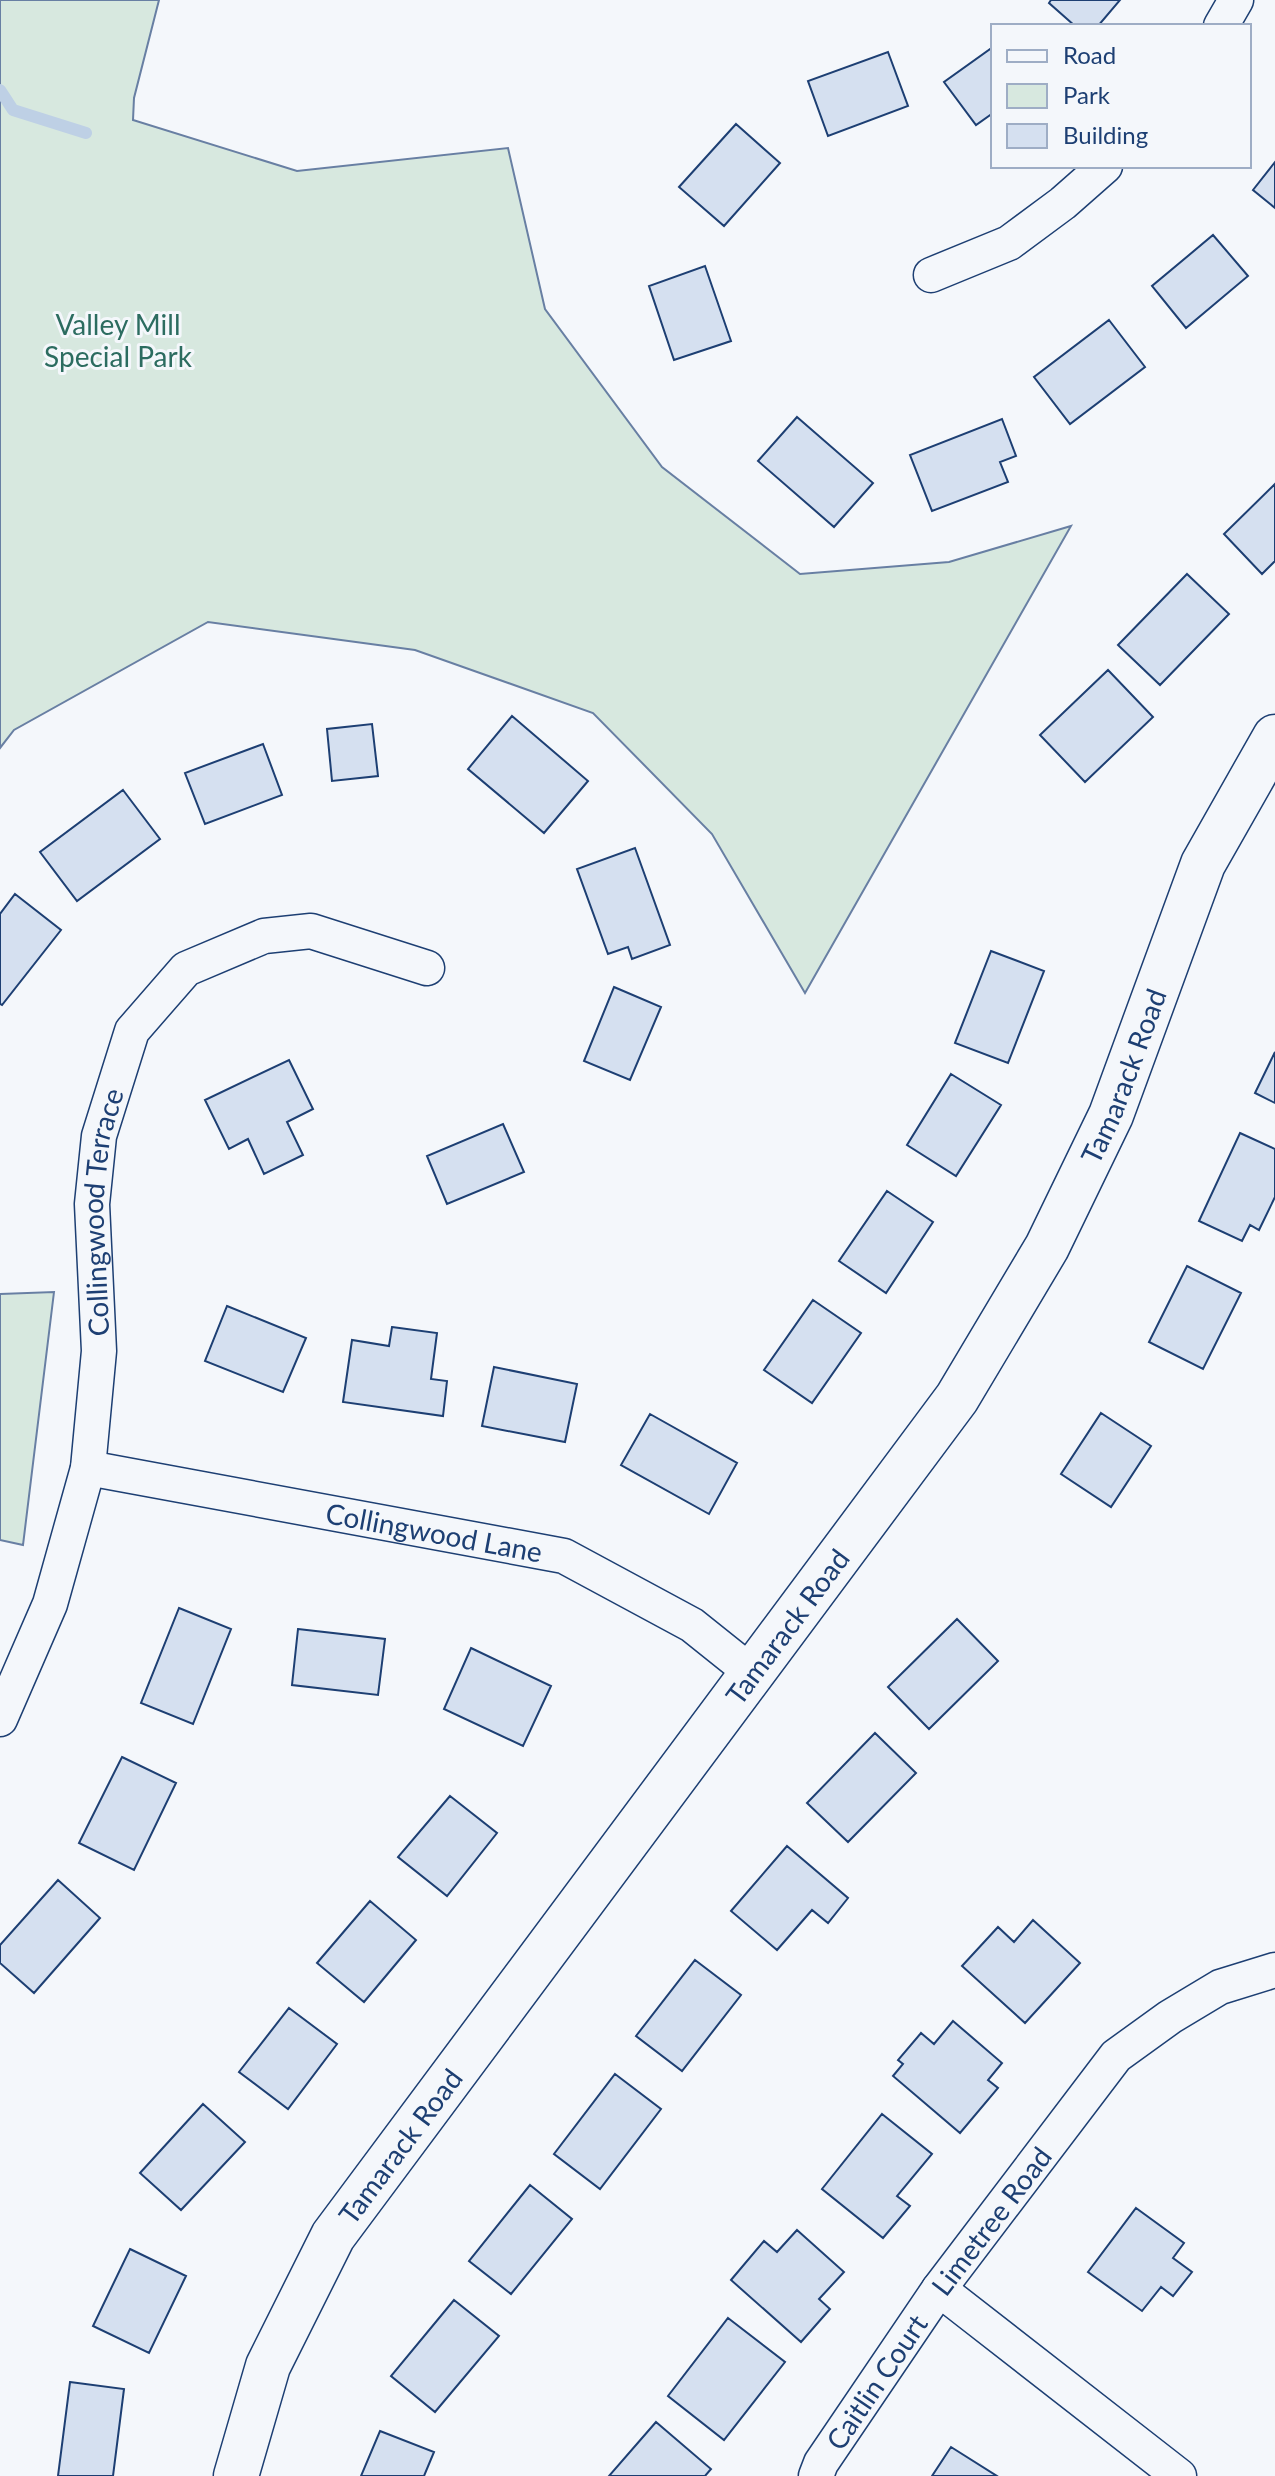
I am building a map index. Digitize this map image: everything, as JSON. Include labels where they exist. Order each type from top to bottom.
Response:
[{"type":"street","points":[[1222,24],[1236,0]]},
{"type":"street","points":[[931,275],[1009,243],[1063,203],[1103,168]]},
{"type":"street","name":"Tamarack Road","points":[[236,2476],[268,2366],[333,2236],[957,1398],[1047,1247],[1111,1115],[1203,864],[1275,737]]},
{"type":"street","name":"Collingwood Terrace","points":[[0,1719],[50,1604],[88,1468],[99,1351],[92,1204],[99,1136],[132,1031],[186,969],[264,936],[311,931],[427,968]]},
{"type":"street","name":"Collingwood Lane","points":[[88,1468],[564,1556],[692,1625],[752,1673]]},
{"type":"street","name":"Limetree Road","points":[[1179,2476],[939,2289],[1116,2056],[1170,2017],[1220,1987],[1275,1970]]},
{"type":"street","name":"Caitlin Court","points":[[816,2476],[821,2463],[939,2289]]},
{"type":"green space","name":"Valley Mill Special Park","points":[[0,0],[159,0],[134,98],[133,120],[297,171],[508,148],[545,309],[662,467],[800,574],[949,562],[1071,526],[805,993],[712,834],[593,713],[415,650],[208,622],[14,730],[0,748]]},
{"type":"green space","points":[[54,1292],[23,1545],[0,1540],[0,1294]]},
{"type":"building","points":[[1051,0],[1120,0],[1100,24],[1073,24],[1049,3]]},
{"type":"building","points":[[991,48],[991,114],[976,125],[944,82]]},
{"type":"building","points":[[888,52],[908,106],[828,136],[808,81]]},
{"type":"building","points":[[736,124],[780,163],[724,226],[679,187]]},
{"type":"building","points":[[1275,162],[1275,208],[1253,190]]},
{"type":"building","points":[[1213,235],[1248,276],[1186,328],[1152,286]]},
{"type":"building","points":[[705,266],[731,341],[674,360],[649,286]]},
{"type":"building","points":[[1109,320],[1145,367],[1070,424],[1034,377]]},
{"type":"building","points":[[797,417],[873,483],[834,527],[758,461]]},
{"type":"building","points":[[1002,419],[1016,456],[1000,462],[1008,482],[932,511],[910,455]]},
{"type":"building","points":[[1275,484],[1275,561],[1262,574],[1224,534]]},
{"type":"building","points":[[1187,574],[1229,614],[1160,685],[1118,645]]},
{"type":"building","points":[[1108,670],[1153,717],[1085,782],[1040,735]]},
{"type":"building","points":[[512,716],[588,781],[544,833],[468,769]]},
{"type":"building","points":[[372,724],[378,776],[332,781],[327,729]]},
{"type":"building","points":[[263,744],[282,795],[205,824],[185,773]]},
{"type":"building","points":[[123,790],[160,839],[77,901],[40,852]]},
{"type":"building","points":[[635,848],[670,945],[632,959],[628,947],[608,954],[577,869]]},
{"type":"building","points":[[15,894],[61,930],[2,1005],[0,914]]},
{"type":"building","points":[[991,951],[1044,971],[1008,1063],[955,1043]]},
{"type":"building","points":[[614,987],[661,1007],[630,1080],[584,1061]]},
{"type":"building","points":[[1275,1052],[1275,1103],[1255,1093]]},
{"type":"building","points":[[289,1060],[313,1109],[287,1122],[303,1155],[264,1174],[248,1139],[229,1149],[205,1100]]},
{"type":"building","points":[[951,1074],[1001,1105],[956,1176],[907,1145]]},
{"type":"building","points":[[503,1124],[524,1172],[447,1204],[427,1156]]},
{"type":"building","points":[[1240,1133],[1275,1149],[1275,1197],[1259,1230],[1250,1225],[1242,1241],[1199,1221]]},
{"type":"building","points":[[887,1191],[933,1222],[886,1293],[839,1261]]},
{"type":"building","points":[[1187,1266],[1241,1293],[1203,1369],[1149,1342]]},
{"type":"building","points":[[813,1300],[861,1333],[812,1403],[764,1370]]},
{"type":"building","points":[[227,1306],[306,1338],[283,1392],[205,1361]]},
{"type":"building","points":[[392,1327],[437,1333],[431,1379],[447,1381],[443,1416],[343,1402],[352,1340],[389,1346]]},
{"type":"building","points":[[494,1367],[577,1384],[565,1442],[482,1426]]},
{"type":"building","points":[[1101,1413],[1151,1446],[1111,1507],[1061,1474]]},
{"type":"building","points":[[650,1414],[737,1463],[709,1514],[621,1465]]},
{"type":"building","points":[[179,1608],[231,1629],[193,1724],[141,1703]]},
{"type":"building","points":[[957,1619],[998,1661],[929,1729],[888,1687]]},
{"type":"building","points":[[298,1629],[385,1639],[378,1695],[292,1685]]},
{"type":"building","points":[[471,1648],[551,1686],[523,1746],[444,1709]]},
{"type":"building","points":[[875,1733],[916,1773],[848,1842],[807,1803]]},
{"type":"building","points":[[122,1757],[176,1783],[134,1870],[79,1843]]},
{"type":"building","points":[[450,1796],[497,1833],[447,1896],[398,1857]]},
{"type":"building","points":[[787,1846],[848,1898],[828,1923],[812,1910],[777,1950],[731,1911]]},
{"type":"building","points":[[58,1880],[100,1918],[34,1993],[0,1963],[0,1945]]},
{"type":"building","points":[[370,1901],[416,1940],[364,2002],[317,1963]]},
{"type":"building","points":[[1033,1920],[1080,1963],[1025,2023],[962,1966],[998,1927],[1014,1942]]},
{"type":"building","points":[[695,1960],[741,1995],[682,2071],[636,2036]]},
{"type":"building","points":[[289,2008],[337,2044],[288,2109],[239,2072]]},
{"type":"building","points":[[953,2021],[1002,2063],[988,2080],[998,2088],[960,2133],[893,2076],[903,2064],[898,2060],[921,2033],[934,2044]]},
{"type":"building","points":[[615,2074],[661,2109],[600,2189],[554,2154]]},
{"type":"building","points":[[203,2104],[245,2142],[181,2210],[140,2173]]},
{"type":"building","points":[[882,2114],[932,2154],[897,2196],[910,2206],[883,2238],[822,2189]]},
{"type":"building","points":[[530,2185],[572,2219],[511,2294],[469,2261]]},
{"type":"building","points":[[1136,2208],[1184,2243],[1173,2258],[1192,2272],[1173,2296],[1161,2287],[1142,2311],[1088,2272]]},
{"type":"building","points":[[797,2230],[844,2272],[819,2299],[830,2309],[801,2342],[731,2280],[764,2241],[777,2252]]},
{"type":"building","points":[[130,2249],[186,2276],[149,2353],[93,2326]]},
{"type":"building","points":[[454,2300],[499,2336],[435,2412],[391,2376]]},
{"type":"building","points":[[728,2318],[785,2362],[724,2440],[668,2396]]},
{"type":"building","points":[[70,2382],[124,2389],[113,2476],[58,2476]]},
{"type":"building","points":[[656,2422],[711,2469],[705,2476],[609,2476]]},
{"type":"building","points":[[380,2431],[434,2452],[424,2476],[361,2476]]},
{"type":"building","points":[[951,2447],[997,2476],[932,2476]]},
{"type":"waterway","points":[[0,90],[13,110],[86,133]]}]
